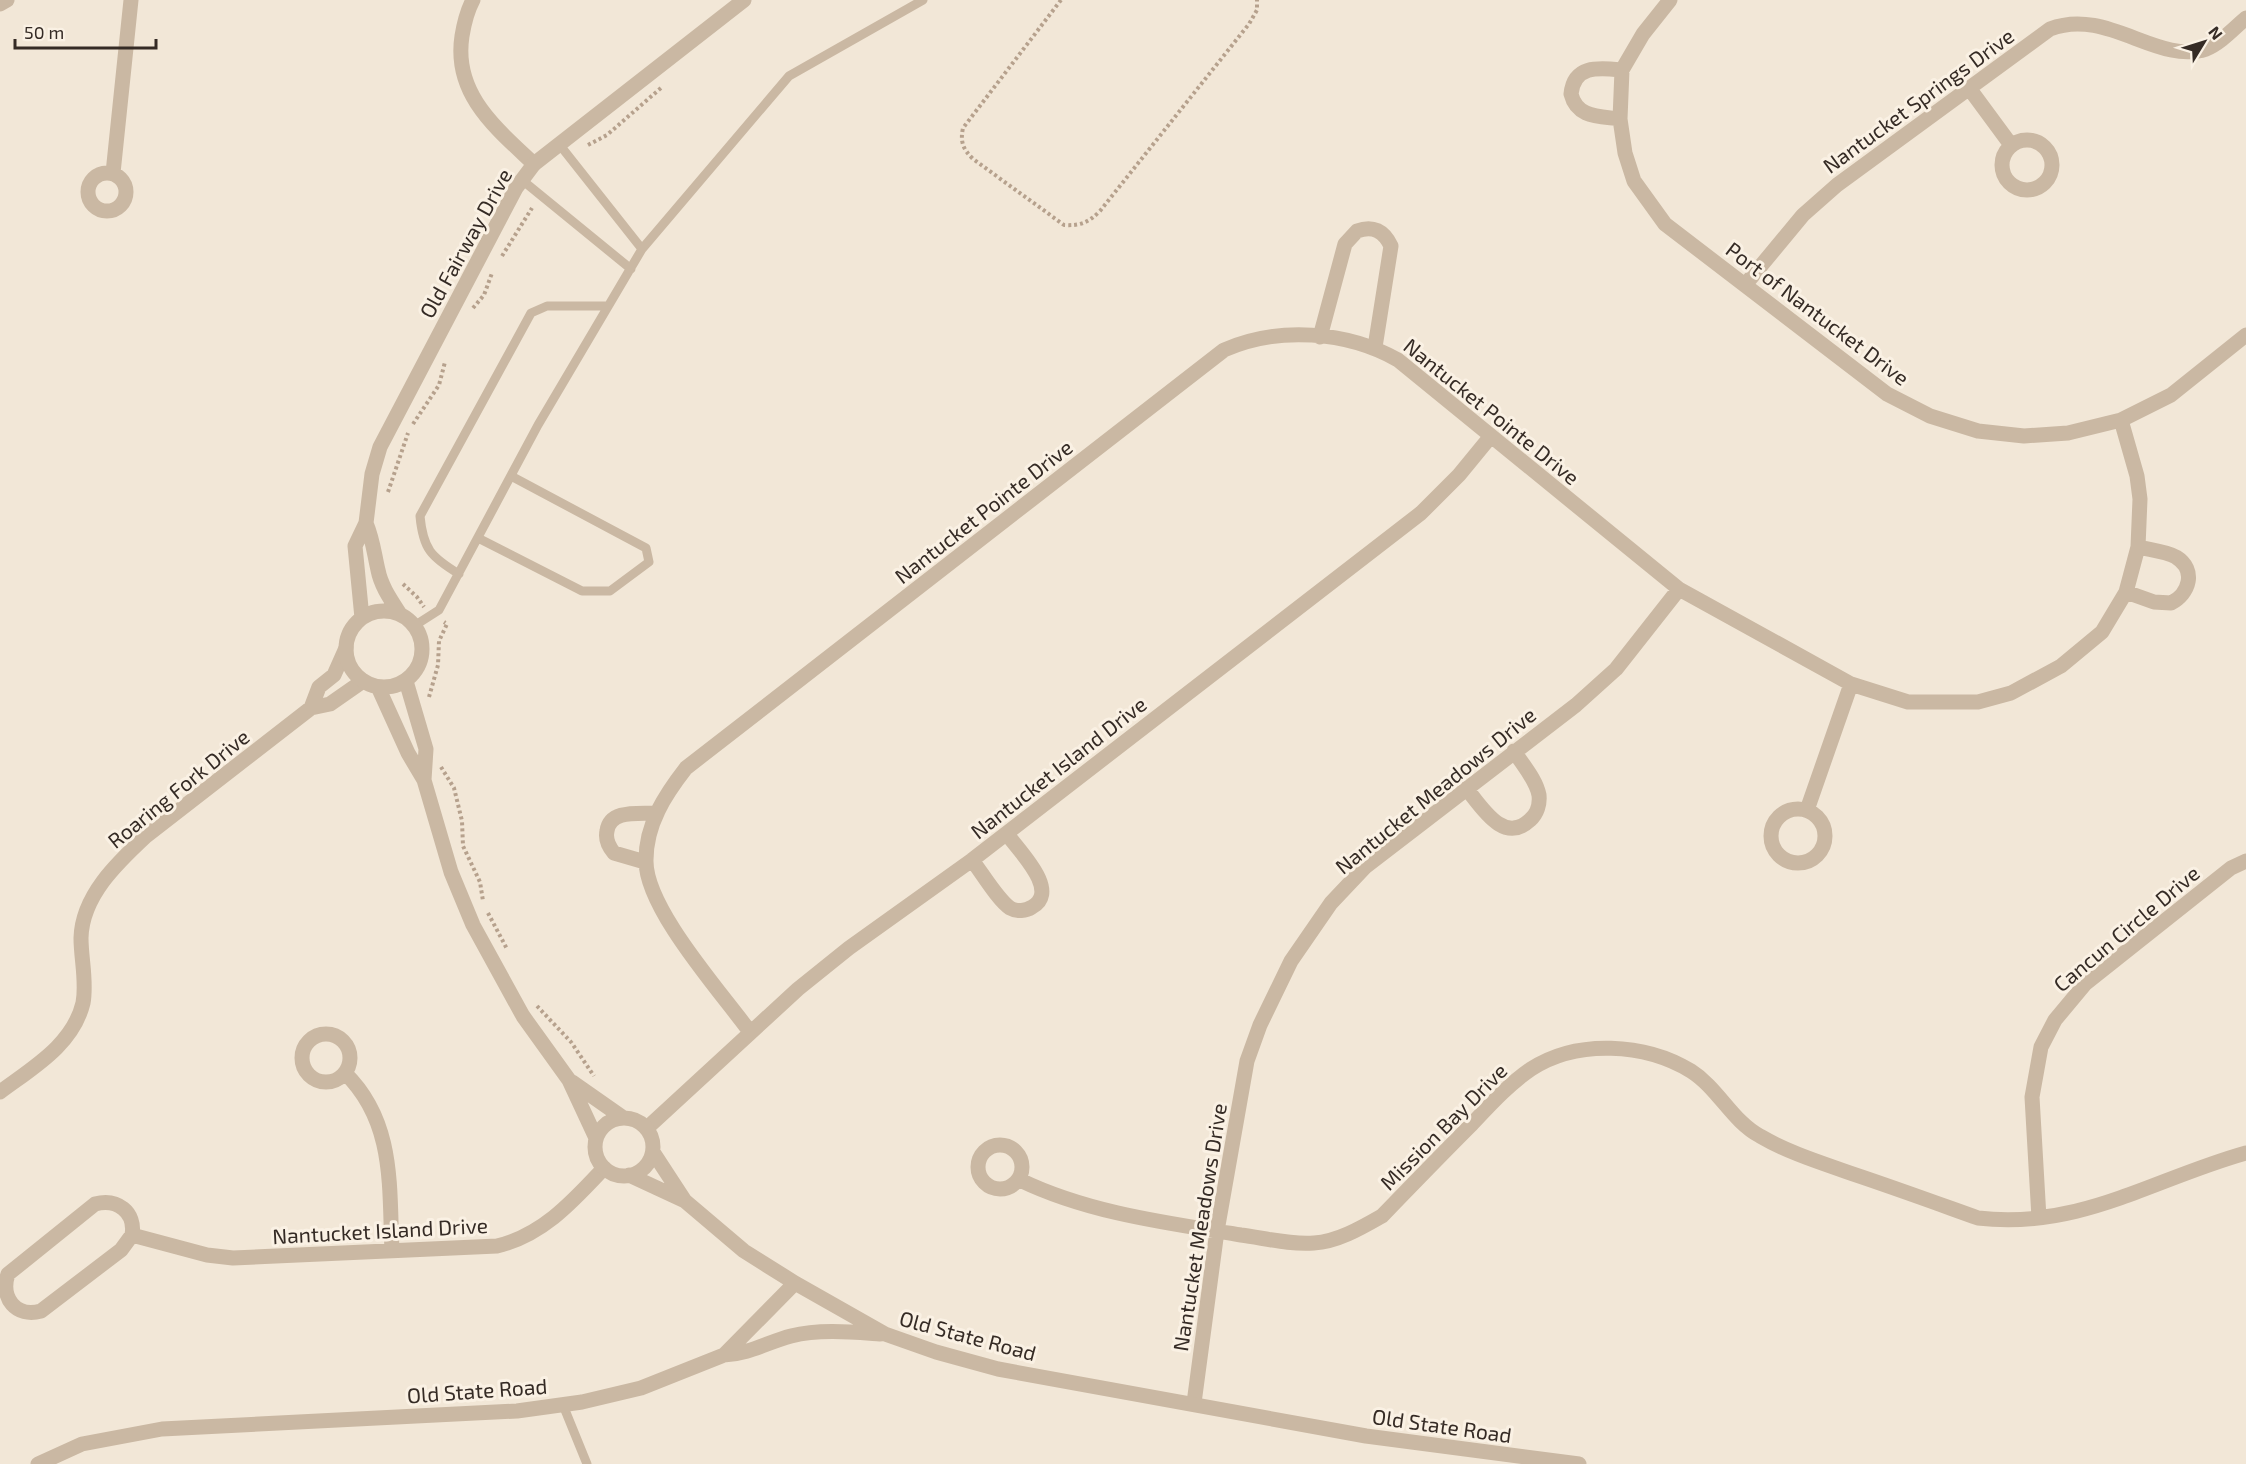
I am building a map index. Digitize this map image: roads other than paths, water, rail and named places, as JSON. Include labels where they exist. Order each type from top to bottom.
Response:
[{"type":"street","points":[[0,4],[7,0]]},
{"type":"street","points":[[113,174],[131,0]]},
{"type":"street","points":[[472,0],[461,44],[465,82],[487,119],[534,164]]},
{"type":"street","name":"Old Fairway Drive","points":[[362,618],[356,546],[366,524],[372,474],[380,447],[504,207],[534,164],[744,0]]},
{"type":"street","name":"Port of Nantucket Drive","points":[[1670,0],[1643,34],[1623,70],[1620,118],[1625,153],[1634,181],[1665,224],[1887,394],[1930,416],[1978,430],[2024,436],[2068,434],[2121,420],[2171,395],[2246,335]]},
{"type":"street","name":"Nantucket Springs Drive","points":[[1745,285],[1803,214],[1837,185],[2050,29],[2067,23],[2101,26],[2172,49],[2192,52],[2208,48],[2246,18]]},
{"type":"street","points":[[1620,118],[1584,113],[1578,108],[1571,93],[1575,78],[1588,69],[1623,70]]},
{"type":"street","points":[[1969,88],[2011,145]]},
{"type":"street","points":[[1320,337],[1345,244],[1357,231],[1372,228],[1382,233],[1391,246],[1375,347]]},
{"type":"street","name":"Nantucket Pointe Drive","points":[[750,1032],[668,921],[652,891],[645,862],[648,838],[656,813],[669,790],[686,768],[1224,350],[1259,338],[1349,339],[1375,347],[1398,360],[1679,589],[1851,684],[1908,702],[1978,702],[2011,693],[2038,680],[2084,650],[2102,632],[2126,591],[2138,547],[2140,498],[2137,476],[2121,420]]},
{"type":"street","name":"Nantucket Island Drive","points":[[647,1128],[750,1032],[849,948],[1007,834],[1421,513],[1459,475],[1491,436]]},
{"type":"street","name":"Old Fairway Drive","points":[[366,524],[375,543],[378,572],[386,593],[400,614]]},
{"type":"street","points":[[2126,591],[2154,602],[2171,603],[2186,591],[2188,583],[2185,566],[2177,558],[2138,547]]},
{"type":"street","name":"Nantucket Meadows Drive","points":[[1194,1403],[1217,1231],[1247,1061],[1260,1025],[1291,961],[1331,903],[1365,867],[1514,750],[1576,705],[1616,669],[1679,589]]},
{"type":"street","points":[[370,684],[393,687],[406,681],[416,672],[422,660],[423,646],[414,626],[400,614],[386,611],[362,618],[348,636],[346,648],[352,670],[370,684],[424,780],[451,872],[473,925],[523,1016],[569,1080],[596,1138]]},
{"type":"street","name":"Roaring Fork Drive","points":[[311,708],[319,687],[334,675],[346,648]]},
{"type":"street","points":[[406,681],[426,750],[424,780]]},
{"type":"street","name":"Roaring Fork Drive","points":[[0,1092],[54,1051],[72,1027],[83,1002],[81,936],[86,909],[121,859],[146,836],[311,708],[330,705],[370,684]]},
{"type":"street","points":[[1807,810],[1851,684]]},
{"type":"street","points":[[1466,788],[1495,824],[1514,828],[1527,823],[1534,816],[1539,796],[1514,750]]},
{"type":"street","points":[[645,862],[614,853],[606,840],[606,832],[611,822],[617,817],[656,813]]},
{"type":"street","points":[[972,860],[1010,907],[1024,910],[1034,907],[1042,895],[1041,880],[1007,834]]},
{"type":"street","name":"Cancun Circle Drive","points":[[2039,1218],[2032,1097],[2041,1047],[2055,1020],[2064,1005],[2085,984],[2231,868],[2246,861]]},
{"type":"street","name":"Mission Bay Drive","points":[[1020,1180],[1047,1193],[1117,1213],[1217,1231],[1315,1244],[1360,1228],[1382,1216],[1493,1103],[1531,1069],[1561,1055],[1589,1049],[1620,1048],[1657,1054],[1691,1071],[1714,1089],[1732,1112],[1758,1135],[1793,1153],[1978,1218],[2007,1221],[2094,1208],[2246,1153]]},
{"type":"street","points":[[345,1073],[360,1088],[376,1113],[387,1153],[392,1251]]},
{"type":"street","points":[[569,1080],[622,1117]]},
{"type":"street","points":[[629,1175],[645,1168],[653,1152],[654,1144],[647,1128],[631,1118],[622,1117],[613,1119],[596,1138],[595,1151],[604,1168],[612,1173],[629,1175],[686,1201]]},
{"type":"street","points":[[653,1152],[686,1201],[744,1251],[795,1283]]},
{"type":"street","name":"Nantucket Island Drive","points":[[132,1235],[207,1255],[232,1258],[497,1246],[519,1241],[560,1214],[604,1168]]},
{"type":"street","points":[[113,1202],[121,1206],[131,1218],[134,1226],[132,1235],[121,1250],[41,1311],[31,1314],[22,1312],[8,1301],[5,1292],[8,1274],[95,1204],[113,1202]]},
{"type":"street","name":"Old State Road","points":[[38,1464],[82,1444],[162,1429],[517,1411],[563,1405],[641,1388],[724,1355],[795,1283],[885,1334],[936,1352],[998,1369],[1366,1436],[1579,1464]]},
{"type":"street","points":[[724,1355],[742,1354],[792,1336],[833,1331],[885,1334]]},
{"type":"lane","points":[[414,626],[439,610],[511,476],[642,249],[789,76],[923,0]]},
{"type":"lane","points":[[559,144],[642,249]]},
{"type":"lane","points":[[522,180],[631,268]]},
{"type":"lane","points":[[459,574],[437,561],[428,551],[422,535],[420,516],[519,333],[531,313],[547,306],[609,306]]},
{"type":"lane","points":[[478,538],[582,591],[610,591],[649,562],[646,548],[511,476]]},
{"type":"lane","points":[[563,1405],[587,1464]]}]
